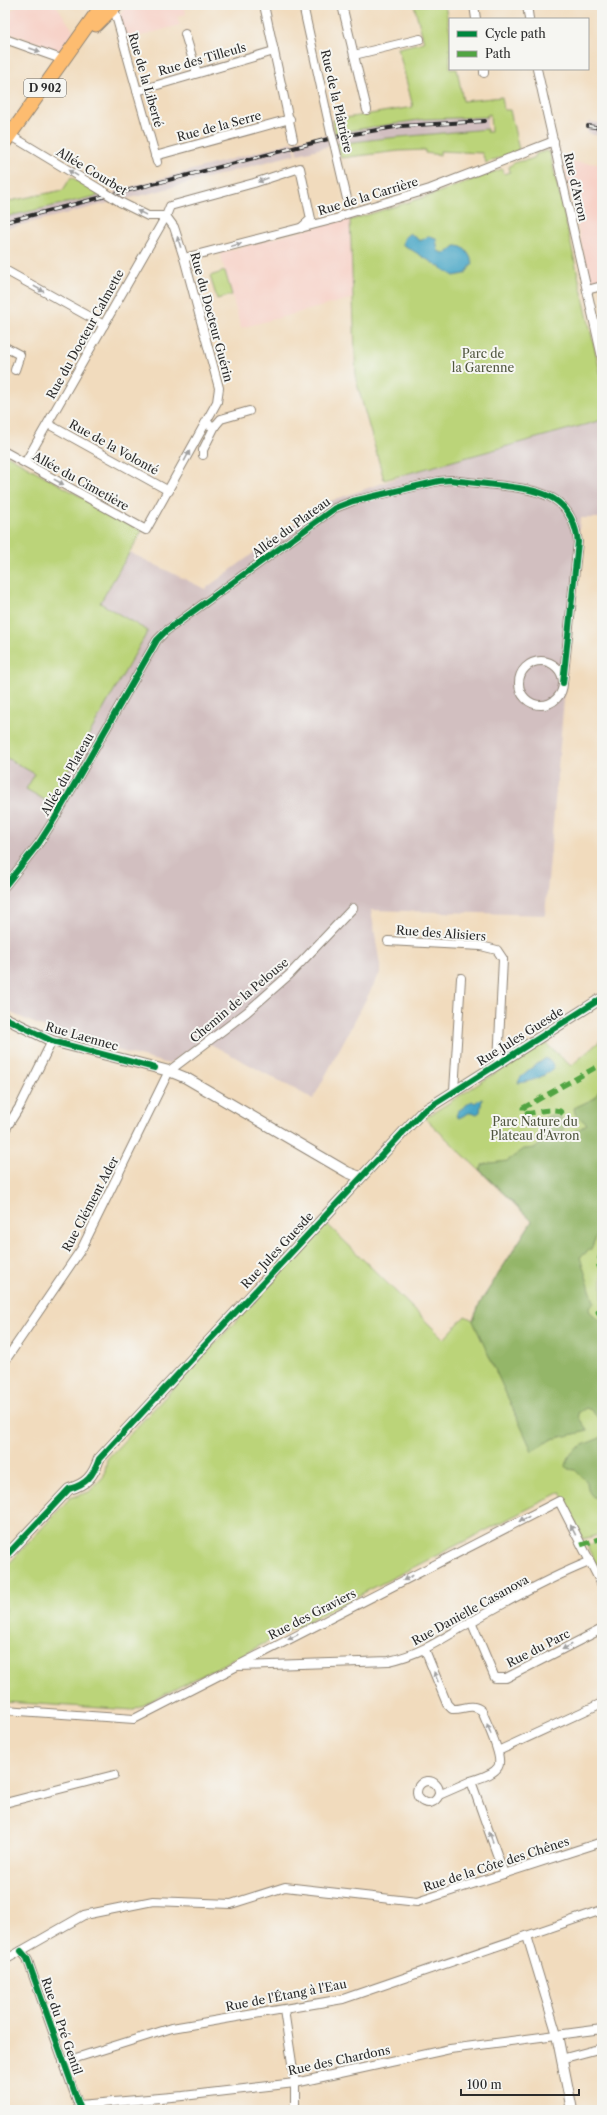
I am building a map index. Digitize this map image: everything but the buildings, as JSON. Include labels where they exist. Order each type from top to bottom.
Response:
[{"type":"main road","name":"D 902","points":[[8,138],[84,33],[84,28],[111,6]]},
{"type":"street","points":[[264,5],[290,119],[293,139]]},
{"type":"street","name":"Rue de la Plâtrière","points":[[303,5],[348,203]]},
{"type":"street","points":[[342,5],[367,110]]},
{"type":"street","points":[[474,5],[476,18]]},
{"type":"street","points":[[527,5],[529,18]]},
{"type":"street","name":"Rue de la Liberté","points":[[111,6],[156,159]]},
{"type":"street","points":[[185,34],[197,73]]},
{"type":"street","points":[[5,39],[64,60]]},
{"type":"street","points":[[354,55],[420,39]]},
{"type":"street","name":"Rue des Tilleuls","points":[[137,91],[274,51]]},
{"type":"street","name":"Rue d'Avron","points":[[537,70],[602,358]]},
{"type":"street","name":"Rue de la Serre","points":[[156,159],[290,119]]},
{"type":"street","name":"Allée Courbet","points":[[8,138],[120,202],[148,216],[166,216]]},
{"type":"street","name":"Rue de la Carrière","points":[[184,258],[339,218],[343,215],[430,189],[554,142]]},
{"type":"street","name":"Rue du Docteur Calmette","points":[[25,463],[166,216],[170,206],[254,183],[300,168],[311,219],[301,228]]},
{"type":"street","name":"Rue du Docteur Guérin","points":[[146,530],[217,402],[219,388],[184,258],[174,227],[166,216]]},
{"type":"street","points":[[5,270],[104,325]]},
{"type":"street","points":[[587,290],[602,286]]},
{"type":"street","points":[[5,347],[20,355],[15,370]]},
{"type":"street","points":[[203,455],[203,450],[215,426],[221,419],[249,411]]},
{"type":"street","name":"Rue de la Volonté","points":[[48,424],[169,491]]},
{"type":"street","points":[[205,424],[215,426]]},
{"type":"street","name":"Allée du Cimetière","points":[[5,452],[146,530]]},
{"type":"street","name":"Allée du Plateau","points":[[5,886],[39,842],[55,818],[157,640],[166,631],[343,504],[439,481],[450,480],[532,490],[556,499],[570,516],[578,542],[563,683]]},
{"type":"street","points":[[548,662],[559,669],[563,683],[562,690],[552,702],[537,704],[524,697],[519,684],[524,670],[534,662],[548,662],[555,660],[561,656],[566,649]]},
{"type":"street","name":"Chemin de la Pelouse","points":[[169,1071],[247,1012],[289,975],[353,908]]},
{"type":"street","name":"Rue des Alisiers","points":[[388,941],[481,946],[497,950],[502,959],[498,1063]]},
{"type":"street","points":[[454,1091],[461,978]]},
{"type":"street","name":"Rue Jules Guesde","points":[[5,1557],[69,1489],[80,1486],[90,1479],[99,1459],[422,1112],[602,998]]},
{"type":"street","name":"Rue Laennec","points":[[5,1018],[52,1041],[169,1071],[186,1078],[347,1172],[360,1177]]},
{"type":"street","points":[[5,1130],[20,1106],[52,1041]]},
{"type":"street","name":"Rue Clément Ader","points":[[5,1360],[82,1248],[169,1071]]},
{"type":"street","name":"Rue des Graviers","points":[[5,1710],[134,1719],[559,1501],[589,1561]]},
{"type":"street","points":[[589,1561],[602,1585]]},
{"type":"street","name":"Rue Danielle Casanova","points":[[237,1666],[389,1661],[409,1657],[425,1650],[472,1621],[589,1561]]},
{"type":"street","name":"Rue du Parc","points":[[472,1621],[495,1678],[506,1678],[602,1629]]},
{"type":"street","points":[[425,1650],[447,1704],[452,1709],[458,1710],[469,1706],[476,1706],[482,1711],[500,1758],[499,1766],[493,1772],[439,1795]]},
{"type":"street","points":[[498,1751],[602,1703]]},
{"type":"street","points":[[5,1803],[114,1775]]},
{"type":"street","points":[[471,1781],[504,1874]]},
{"type":"street","name":"Rue de la Côte des Chênes","points":[[5,1960],[84,1915],[153,1901],[231,1904],[285,1888],[418,1902],[602,1842]]},
{"type":"street","name":"Rue de l'Étang à l'Eau","points":[[63,2062],[172,2028],[342,1999],[602,1910]]},
{"type":"street","points":[[527,1936],[557,2035],[572,2110]]},
{"type":"street","name":"Rue du Pré Gentil","points":[[21,1951],[27,1958],[80,2108]]},
{"type":"street","points":[[284,2010],[296,2083],[295,2110]]},
{"type":"street","name":"Rue des Chardons","points":[[80,2108],[296,2083],[450,2049],[602,2029]]},
{"type":"street","points":[[562,2059],[602,2048]]},
{"type":"shaded area","points":[[20,5],[56,5],[74,32],[61,49],[57,50],[5,31],[5,14]]},
{"type":"shaded area","points":[[127,5],[184,5],[186,14],[177,17],[180,25],[126,40],[119,16]]},
{"type":"shaded area","points":[[487,117],[487,129],[337,144],[335,133],[425,119]]},
{"type":"shaded area","points":[[588,122],[602,123],[602,137],[587,133]]},
{"type":"shaded area","points":[[328,135],[330,146],[298,154],[295,141]]},
{"type":"shaded area","points":[[293,142],[296,154],[125,199],[113,192]]},
{"type":"shaded area","points":[[574,162],[602,164],[602,280],[595,281],[589,278],[563,164]]},
{"type":"shaded area","points":[[101,195],[112,202],[5,229],[5,217]]},
{"type":"shaded area","points":[[350,218],[353,298],[241,328],[220,253]]},
{"type":"shaded area","points":[[602,420],[602,518],[580,518],[545,915],[371,910],[381,971],[313,1099],[203,1040],[169,1064],[64,1036],[11,1013],[5,1006],[5,757],[35,774],[20,744],[129,552],[205,589],[319,505],[420,470]]},
{"type":"green space","points":[[414,5],[445,5],[449,27],[449,70],[457,70],[463,101],[502,97],[504,110],[510,110],[519,150],[486,163],[482,153],[440,151],[440,155],[425,153],[425,150],[399,151],[341,158],[337,144],[487,129],[487,132],[491,132],[490,114],[487,115],[487,117],[425,119],[335,133],[333,120],[413,107],[398,48],[424,42]]},
{"type":"green space","name":"Parc de la Garenne","points":[[546,151],[550,153],[602,380],[602,420],[384,480],[356,380],[350,218],[351,220],[431,195],[502,169],[504,174],[510,172],[509,167],[515,162],[532,159],[536,154]]},
{"type":"green space","points":[[71,177],[101,195],[5,217],[5,202],[63,190]]},
{"type":"green space","points":[[225,271],[232,295],[217,299],[210,276]]},
{"type":"green space","points":[[5,454],[142,531],[100,603],[148,631],[50,803],[26,789],[35,774],[5,757]]},
{"type":"green space","points":[[602,1039],[602,1534],[583,1539],[561,1492],[134,1710],[5,1702],[5,1568],[70,1498],[89,1492],[104,1476],[107,1459],[327,1224],[444,1339],[465,1316],[473,1320],[480,1303],[532,1221],[425,1118],[544,1042],[571,1066]]},
{"type":"green space","name":"Parc Nature du Plateau d'Avron","points":[[602,1085],[602,1223],[591,1249],[580,1257],[594,1302],[589,1308],[590,1312],[602,1322],[602,1422],[591,1410],[586,1408],[578,1413],[579,1418],[588,1431],[552,1439],[532,1451],[473,1321],[480,1303],[532,1221],[480,1170],[483,1164],[507,1161],[524,1149],[536,1148],[544,1139],[540,1130],[544,1118],[551,1115],[561,1117],[564,1129],[559,1137],[563,1139],[587,1124],[575,1114],[574,1108],[595,1098]]},
{"type":"green space","points":[[602,1437],[602,1501],[595,1498],[591,1494],[588,1489],[587,1482],[575,1470],[568,1469],[566,1466],[568,1459],[575,1450],[584,1444]]},
{"type":"green space","points":[[602,1540],[602,1576],[587,1546]]},
{"type":"water","points":[[410,233],[420,241],[429,236],[436,238],[438,251],[443,253],[448,252],[455,246],[461,247],[468,253],[473,263],[465,274],[454,276],[402,244],[405,237]]},
{"type":"water","points":[[546,1058],[552,1063],[554,1068],[537,1078],[518,1083],[526,1072]]},
{"type":"water","points":[[482,1099],[480,1112],[477,1114],[471,1112],[459,1118],[456,1116],[458,1111],[472,1101],[475,1103]]},
{"type":"railway","points":[[5,222],[336,137],[401,126],[485,121]]},
{"type":"railway","points":[[588,126],[602,128]]},
{"type":"marked path","points":[[563,1114],[560,1111],[555,1110],[523,1113],[523,1108],[602,1064]]},
{"type":"marked path","points":[[602,1250],[598,1264],[602,1272]]},
{"type":"marked path","points":[[602,1284],[600,1288],[602,1300]]},
{"type":"marked path","points":[[602,1308],[598,1312],[602,1317]]},
{"type":"marked path","points":[[581,1545],[602,1538]]},
{"type":"cycle path","points":[[5,886],[39,843],[55,818],[157,640],[166,631],[335,508],[353,501],[439,481],[450,480],[519,488],[544,494],[563,506],[570,515],[575,527],[578,542],[563,683]]},
{"type":"cycle path","points":[[5,1557],[69,1489],[85,1482],[92,1475],[99,1459],[422,1112],[602,998]]},
{"type":"cycle path","points":[[5,1018],[52,1041],[155,1068]]},
{"type":"cycle path","points":[[21,1951],[27,1958],[81,2110]]}]
